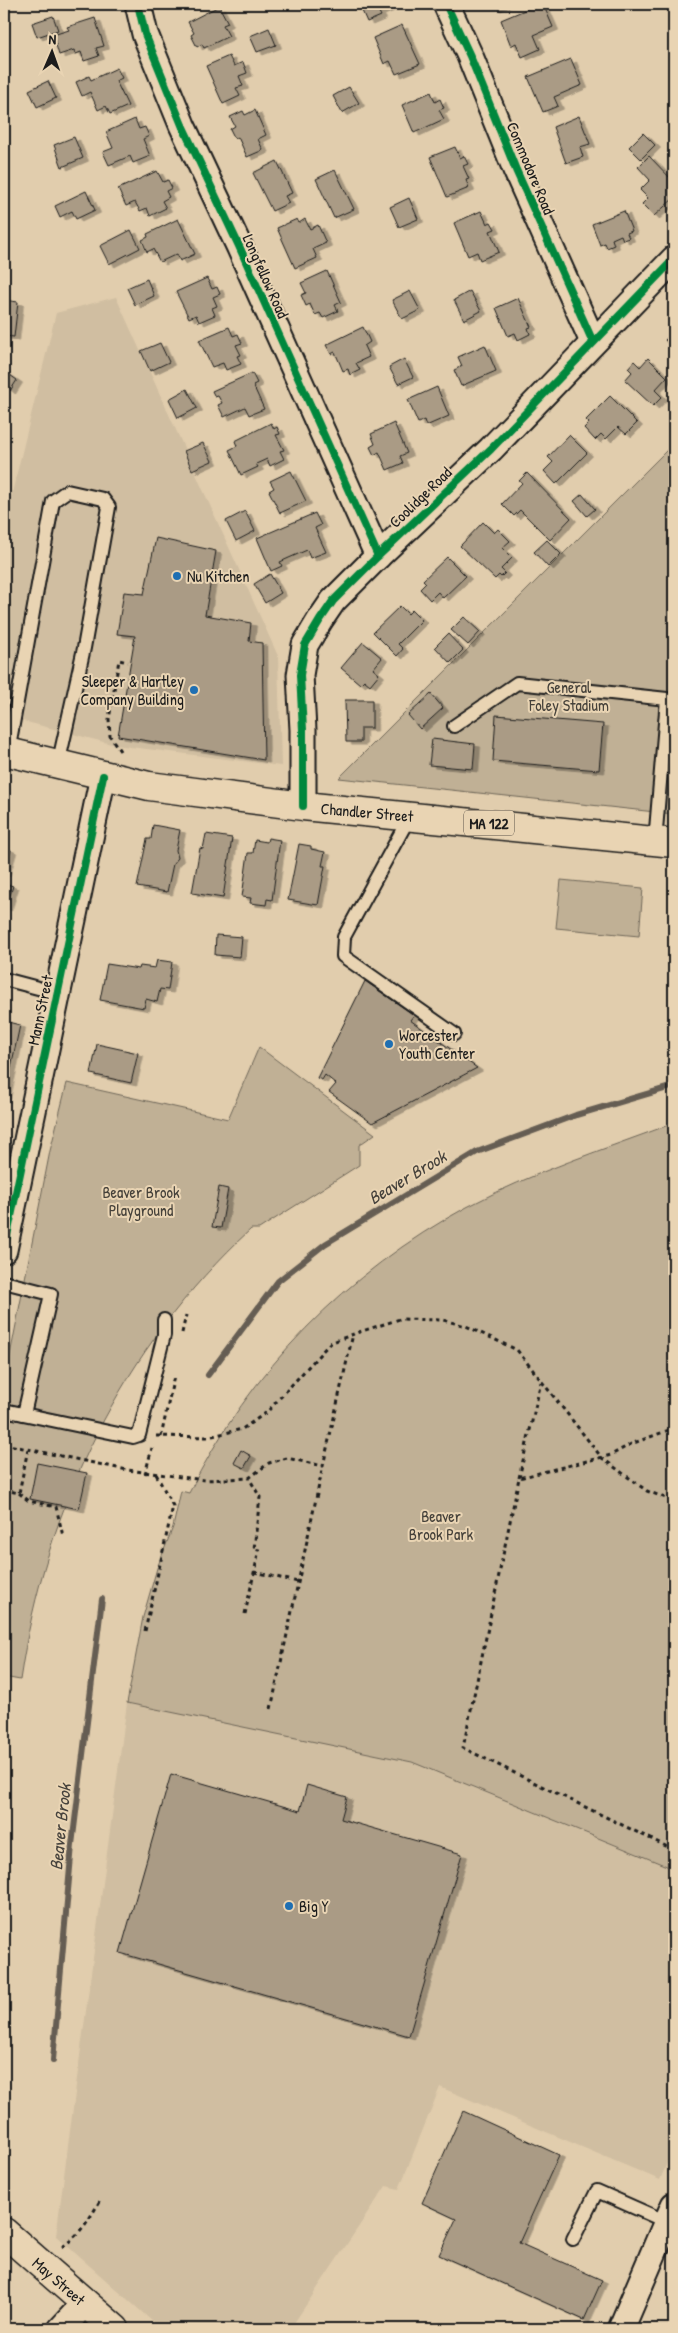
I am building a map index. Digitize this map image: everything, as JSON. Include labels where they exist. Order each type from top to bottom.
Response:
[{"type":"main road","name":"Chandler Street","points":[[6,752],[149,786],[303,806],[665,842]]},
{"type":"main road","name":"May Street","points":[[4,2232],[115,2329]]},
{"type":"street","name":"Longfellow Road","points":[[138,4],[145,34],[182,125],[239,246],[378,556]]},
{"type":"street","name":"Commodore Road","points":[[446,4],[470,56],[516,170],[593,342]]},
{"type":"street","name":"Coolidge Road","points":[[303,806],[303,730],[300,675],[305,645],[333,602],[378,556],[491,449],[674,259]]},
{"type":"street","name":"Mann Street","points":[[4,1250],[103,776]]},
{"type":"street","points":[[621,2329],[671,2214]]},
{"type":"street","points":[[62,2329],[85,2303]]},
{"type":"lane","points":[[6,752],[53,501],[67,491],[103,499],[109,506],[84,648],[58,765]]},
{"type":"lane","points":[[454,726],[517,683],[667,700],[668,741],[665,842]]},
{"type":"lane","points":[[410,816],[344,937],[343,956],[454,1034]]},
{"type":"lane","points":[[4,979],[57,993]]},
{"type":"lane","points":[[4,1282],[51,1294],[24,1414]]},
{"type":"lane","points":[[4,1410],[133,1437],[139,1435],[164,1335],[164,1320]]},
{"type":"lane","points":[[573,2239],[597,2191],[671,2214]]},
{"type":"path","points":[[120,751],[110,736],[109,719],[120,660],[128,662]]},
{"type":"path","points":[[145,1474],[155,1436],[208,1437],[242,1429],[267,1412],[289,1392],[310,1363],[330,1343],[400,1320],[443,1320],[466,1326],[517,1350],[602,1458],[646,1491],[674,1501]]},
{"type":"path","points":[[271,1709],[353,1334]]},
{"type":"path","points":[[541,1381],[463,1748],[674,1850]]},
{"type":"path","points":[[519,1478],[602,1458],[669,1430],[674,1424]]},
{"type":"path","points":[[4,1444],[145,1474],[205,1480],[249,1478],[269,1463],[287,1458],[323,1466]]},
{"type":"path","points":[[20,1493],[28,1449]]},
{"type":"path","points":[[145,1631],[173,1506],[156,1474]]},
{"type":"path","points":[[244,1614],[259,1550],[254,1549],[260,1497],[249,1478]]},
{"type":"path","points":[[4,1490],[20,1493],[29,1501],[56,1507],[63,1536]]},
{"type":"path","points":[[254,1572],[298,1582]]},
{"type":"path","points":[[62,2248],[74,2239],[90,2218],[101,2199]]},
{"type":"shaded area","points":[[116,297],[278,656],[281,766],[115,745],[4,716],[4,526],[56,313]]},
{"type":"shaded area","points":[[127,1703],[395,1755],[674,1869],[674,2146],[660,2180],[440,2087],[399,2189],[386,2186],[290,2329],[161,2329],[56,2236]]},
{"type":"green space","name":"General Foley Stadium","points":[[674,443],[674,814],[339,778]]},
{"type":"green space","points":[[561,880],[643,888],[639,936],[556,928]]},
{"type":"green space","name":"Beaver Brook Playground","points":[[259,1047],[375,1134],[359,1145],[359,1165],[259,1229],[251,1229],[205,1276],[164,1326],[128,1379],[96,1434],[70,1492],[49,1553],[32,1616],[20,1680],[4,1677],[4,1386],[50,1151],[67,1083],[228,1119]]},
{"type":"green space","name":"Beaver Brook Park","points":[[674,1123],[674,1869],[412,1762],[127,1703],[143,1617],[157,1568],[173,1527],[181,1491],[189,1493],[214,1448],[241,1406],[272,1366],[306,1328],[342,1294],[382,1262],[423,1233],[467,1207],[543,1172]]},
{"type":"building","points":[[359,4],[393,4],[394,6],[379,12],[381,16],[367,22]]},
{"type":"building","points":[[493,4],[505,4],[495,8]]},
{"type":"building","points":[[543,4],[553,27],[534,35],[540,49],[522,57],[516,43],[511,46],[501,20]]},
{"type":"building","points":[[219,6],[228,23],[223,25],[229,36],[204,48],[202,44],[197,47],[191,35],[194,33],[188,22]]},
{"type":"building","points":[[53,16],[58,30],[37,37],[32,23]]},
{"type":"building","points":[[95,18],[104,46],[96,48],[99,56],[84,61],[81,52],[76,54],[74,50],[59,55],[53,35],[69,30],[67,27]]},
{"type":"building","points":[[402,25],[420,64],[396,74],[390,61],[384,64],[373,38]]},
{"type":"building","points":[[269,28],[276,45],[257,52],[250,36]]},
{"type":"building","points":[[229,56],[234,66],[243,62],[247,73],[239,76],[243,86],[236,88],[240,96],[223,104],[206,66]]},
{"type":"building","points":[[571,59],[582,85],[554,97],[558,106],[543,112],[528,77]]},
{"type":"building","points":[[117,68],[122,78],[116,81],[128,106],[110,114],[106,106],[98,110],[90,92],[82,96],[76,82],[89,76],[91,80]]},
{"type":"building","points":[[48,81],[56,98],[37,107],[29,90]]},
{"type":"building","points":[[349,87],[359,103],[342,113],[333,96]]},
{"type":"building","points":[[431,92],[435,102],[440,99],[444,108],[439,110],[444,119],[414,133],[402,105]]},
{"type":"building","points":[[255,110],[266,135],[258,139],[263,150],[247,157],[238,137],[235,139],[230,129],[235,126],[230,117],[243,111],[245,115]]},
{"type":"building","points":[[579,116],[590,144],[580,147],[583,157],[566,163],[553,127]]},
{"type":"building","points":[[135,119],[139,129],[145,127],[149,136],[143,139],[150,156],[133,163],[130,156],[109,165],[103,152],[113,148],[106,132]]},
{"type":"building","points":[[643,133],[655,145],[641,159],[629,147]]},
{"type":"building","points":[[74,137],[83,158],[62,167],[54,145]]},
{"type":"building","points":[[455,147],[460,158],[464,156],[468,164],[463,166],[469,179],[466,180],[469,188],[447,197],[430,157]]},
{"type":"building","points":[[649,156],[674,182],[674,198],[654,216],[642,204],[648,198],[640,190],[650,180],[638,167]]},
{"type":"building","points":[[277,161],[292,193],[285,196],[289,203],[272,211],[253,173]]},
{"type":"building","points":[[335,170],[354,209],[334,218],[316,179]]},
{"type":"building","points":[[157,171],[163,182],[168,180],[172,188],[166,191],[169,197],[162,201],[166,208],[150,216],[147,208],[140,211],[135,202],[126,206],[118,189]]},
{"type":"building","points":[[86,191],[95,210],[76,219],[72,211],[60,217],[55,206]]},
{"type":"building","points":[[409,198],[418,219],[399,227],[390,207]]},
{"type":"building","points":[[481,211],[487,224],[491,222],[495,229],[490,231],[499,252],[480,260],[477,252],[468,256],[454,223]]},
{"type":"building","points":[[624,211],[632,231],[627,233],[629,238],[623,240],[621,235],[612,239],[614,245],[607,248],[605,243],[600,245],[592,224]]},
{"type":"building","points":[[178,219],[195,254],[180,261],[177,254],[160,262],[153,249],[147,252],[142,240],[148,237],[147,234]]},
{"type":"building","points":[[297,219],[299,223],[305,219],[310,229],[318,225],[326,243],[313,249],[317,258],[295,268],[277,228]]},
{"type":"building","points":[[131,230],[140,248],[109,264],[100,246]]},
{"type":"building","points":[[327,271],[341,302],[335,305],[338,311],[323,318],[320,313],[315,315],[310,304],[306,306],[301,295],[306,293],[301,283]]},
{"type":"building","points":[[207,278],[212,289],[217,287],[220,294],[213,297],[217,306],[212,308],[215,315],[199,322],[196,315],[189,318],[176,292]]},
{"type":"building","points":[[147,279],[154,296],[135,305],[127,288]]},
{"type":"building","points":[[410,291],[420,310],[402,319],[392,300]]},
{"type":"building","points":[[470,291],[481,311],[464,320],[454,300]]},
{"type":"building","points":[[518,298],[531,327],[528,328],[530,334],[518,340],[515,333],[508,336],[496,308]]},
{"type":"building","points":[[4,300],[18,302],[14,337],[4,336]]},
{"type":"building","points":[[229,327],[233,336],[238,334],[242,343],[236,345],[241,355],[237,356],[241,364],[226,370],[223,363],[212,367],[199,340]]},
{"type":"building","points":[[363,327],[370,342],[364,346],[369,357],[356,363],[360,370],[350,375],[348,369],[343,371],[335,352],[331,354],[326,345]]},
{"type":"building","points":[[674,331],[674,350],[665,340]]},
{"type":"building","points":[[160,343],[169,362],[150,371],[141,351]]},
{"type":"building","points":[[485,345],[496,371],[461,386],[454,370],[462,366],[458,357]]},
{"type":"building","points":[[648,358],[667,377],[655,390],[662,397],[653,406],[625,380],[632,372],[628,368],[634,361],[640,367]]},
{"type":"building","points":[[404,359],[413,377],[398,384],[389,367]]},
{"type":"building","points":[[4,371],[17,380],[10,391],[4,386]]},
{"type":"building","points":[[252,373],[257,383],[253,385],[264,409],[249,415],[245,407],[224,417],[218,405],[222,403],[218,396],[215,397],[212,391]]},
{"type":"building","points":[[437,387],[449,416],[426,426],[424,420],[418,423],[408,400]]},
{"type":"building","points":[[187,389],[197,408],[178,418],[169,399]]},
{"type":"building","points":[[610,396],[637,423],[626,434],[618,427],[606,439],[601,434],[595,440],[584,428],[589,423],[586,420]]},
{"type":"building","points":[[271,423],[274,429],[277,427],[280,434],[276,435],[284,450],[280,451],[284,459],[270,466],[267,459],[256,464],[258,467],[241,475],[229,450],[237,446],[235,441]]},
{"type":"building","points":[[394,423],[407,453],[400,456],[403,463],[387,470],[379,452],[374,455],[370,447],[375,444],[371,434]]},
{"type":"building","points":[[569,435],[587,453],[556,484],[544,471],[553,462],[548,457]]},
{"type":"building","points":[[203,443],[212,461],[192,470],[184,451]]},
{"type":"building","points":[[291,471],[306,501],[280,513],[269,491],[274,488],[270,481]]},
{"type":"building","points":[[527,473],[571,518],[550,540],[520,510],[514,516],[502,504],[522,483],[519,481]]},
{"type":"building","points":[[582,494],[595,509],[587,516],[574,501]]},
{"type":"building","points":[[245,511],[255,531],[236,541],[226,521]]},
{"type":"building","points":[[315,513],[321,525],[315,528],[326,552],[310,558],[307,550],[280,562],[282,566],[271,571],[257,538]]},
{"type":"building","points":[[483,522],[494,533],[498,529],[510,541],[502,548],[512,558],[501,569],[505,573],[495,579],[460,546]]},
{"type":"building","name":"Sleeper & Hartley Company Building","points":[[156,538],[216,551],[205,615],[251,623],[249,641],[262,643],[264,760],[118,736],[135,636],[117,634],[124,592],[144,594]]},
{"type":"building","points":[[547,540],[561,554],[548,567],[534,552]]},
{"type":"building","points":[[447,557],[466,576],[443,598],[438,592],[430,600],[420,589],[426,583],[423,580]]},
{"type":"building","points":[[270,574],[281,593],[265,603],[254,584]]},
{"type":"building","points":[[400,606],[408,614],[412,610],[422,620],[398,644],[403,649],[397,656],[373,632]]},
{"type":"building","points":[[464,617],[480,632],[468,645],[451,630]]},
{"type":"building","points":[[448,634],[463,650],[450,663],[435,647]]},
{"type":"building","points":[[363,642],[382,658],[373,669],[379,674],[370,685],[364,680],[360,684],[341,668]]},
{"type":"building","points":[[431,694],[443,708],[420,729],[408,715]]},
{"type":"building","points":[[345,700],[372,700],[372,728],[361,728],[361,742],[346,742]]},
{"type":"building","points":[[496,715],[603,724],[599,770],[493,761]]},
{"type":"building","points":[[432,739],[475,744],[473,769],[429,765]]},
{"type":"building","points":[[153,825],[180,830],[176,850],[178,858],[173,864],[167,892],[137,887],[147,839],[151,839]]},
{"type":"building","points":[[206,834],[232,838],[223,898],[192,893],[200,848],[203,849]]},
{"type":"building","points":[[268,838],[280,840],[272,900],[267,899],[266,905],[250,903],[251,898],[242,897],[248,853],[253,853],[255,840],[267,842]]},
{"type":"building","points":[[299,844],[311,846],[311,849],[325,852],[322,866],[325,866],[318,905],[288,900]]},
{"type":"building","points":[[4,847],[11,850],[4,874]]},
{"type":"building","points":[[4,883],[13,886],[6,908],[4,907]]},
{"type":"building","points":[[216,935],[242,937],[240,957],[215,955]]},
{"type":"building","points":[[157,960],[172,962],[168,990],[160,989],[157,1002],[146,999],[144,1008],[100,1000],[107,964],[139,969],[140,966],[155,968]]},
{"type":"building","name":"Worcester Youth Center","points":[[365,981],[414,1015],[410,1020],[477,1068],[372,1123],[329,1092],[336,1084],[325,1075],[322,1080],[317,1078]]},
{"type":"building","points":[[4,1021],[20,1025],[4,1100]]},
{"type":"building","points":[[97,1044],[138,1053],[131,1083],[91,1074]]},
{"type":"building","points":[[219,1187],[228,1189],[221,1228],[212,1227]]},
{"type":"building","points":[[241,1450],[251,1456],[244,1468],[234,1463]]},
{"type":"building","points":[[37,1463],[87,1473],[79,1509],[30,1499]]},
{"type":"building","points":[[171,1774],[300,1811],[307,1785],[347,1797],[341,1819],[462,1854],[409,2036],[120,1953]]},
{"type":"building","points":[[463,2111],[559,2155],[519,2243],[602,2280],[584,2320],[439,2255],[456,2219],[422,2203]]},
{"type":"building","points":[[533,2324],[546,2329],[531,2329]]},
{"type":"waterway","name":"Beaver Brook","points":[[208,1375],[278,1281],[325,1244],[477,1152],[576,1115],[674,1086]]},
{"type":"waterway","name":"Beaver Brook","points":[[53,2060],[72,1845],[102,1599]]},
{"type":"cycle path","points":[[138,4],[145,34],[182,125],[239,246],[378,556]]},
{"type":"cycle path","points":[[446,4],[470,56],[516,170],[593,342]]},
{"type":"cycle path","points":[[303,806],[303,730],[300,675],[305,645],[320,620],[333,601],[491,449],[674,259]]},
{"type":"cycle path","points":[[4,1250],[103,776]]},
{"type":"place","name":"Nu Kitchen","points":[[177,576]]},
{"type":"place","name":"Sleeper & Hartley Company Building","points":[[194,690]]},
{"type":"place","name":"Worcester Youth Center","points":[[389,1044]]},
{"type":"place","name":"Big Y","points":[[289,1906]]}]
